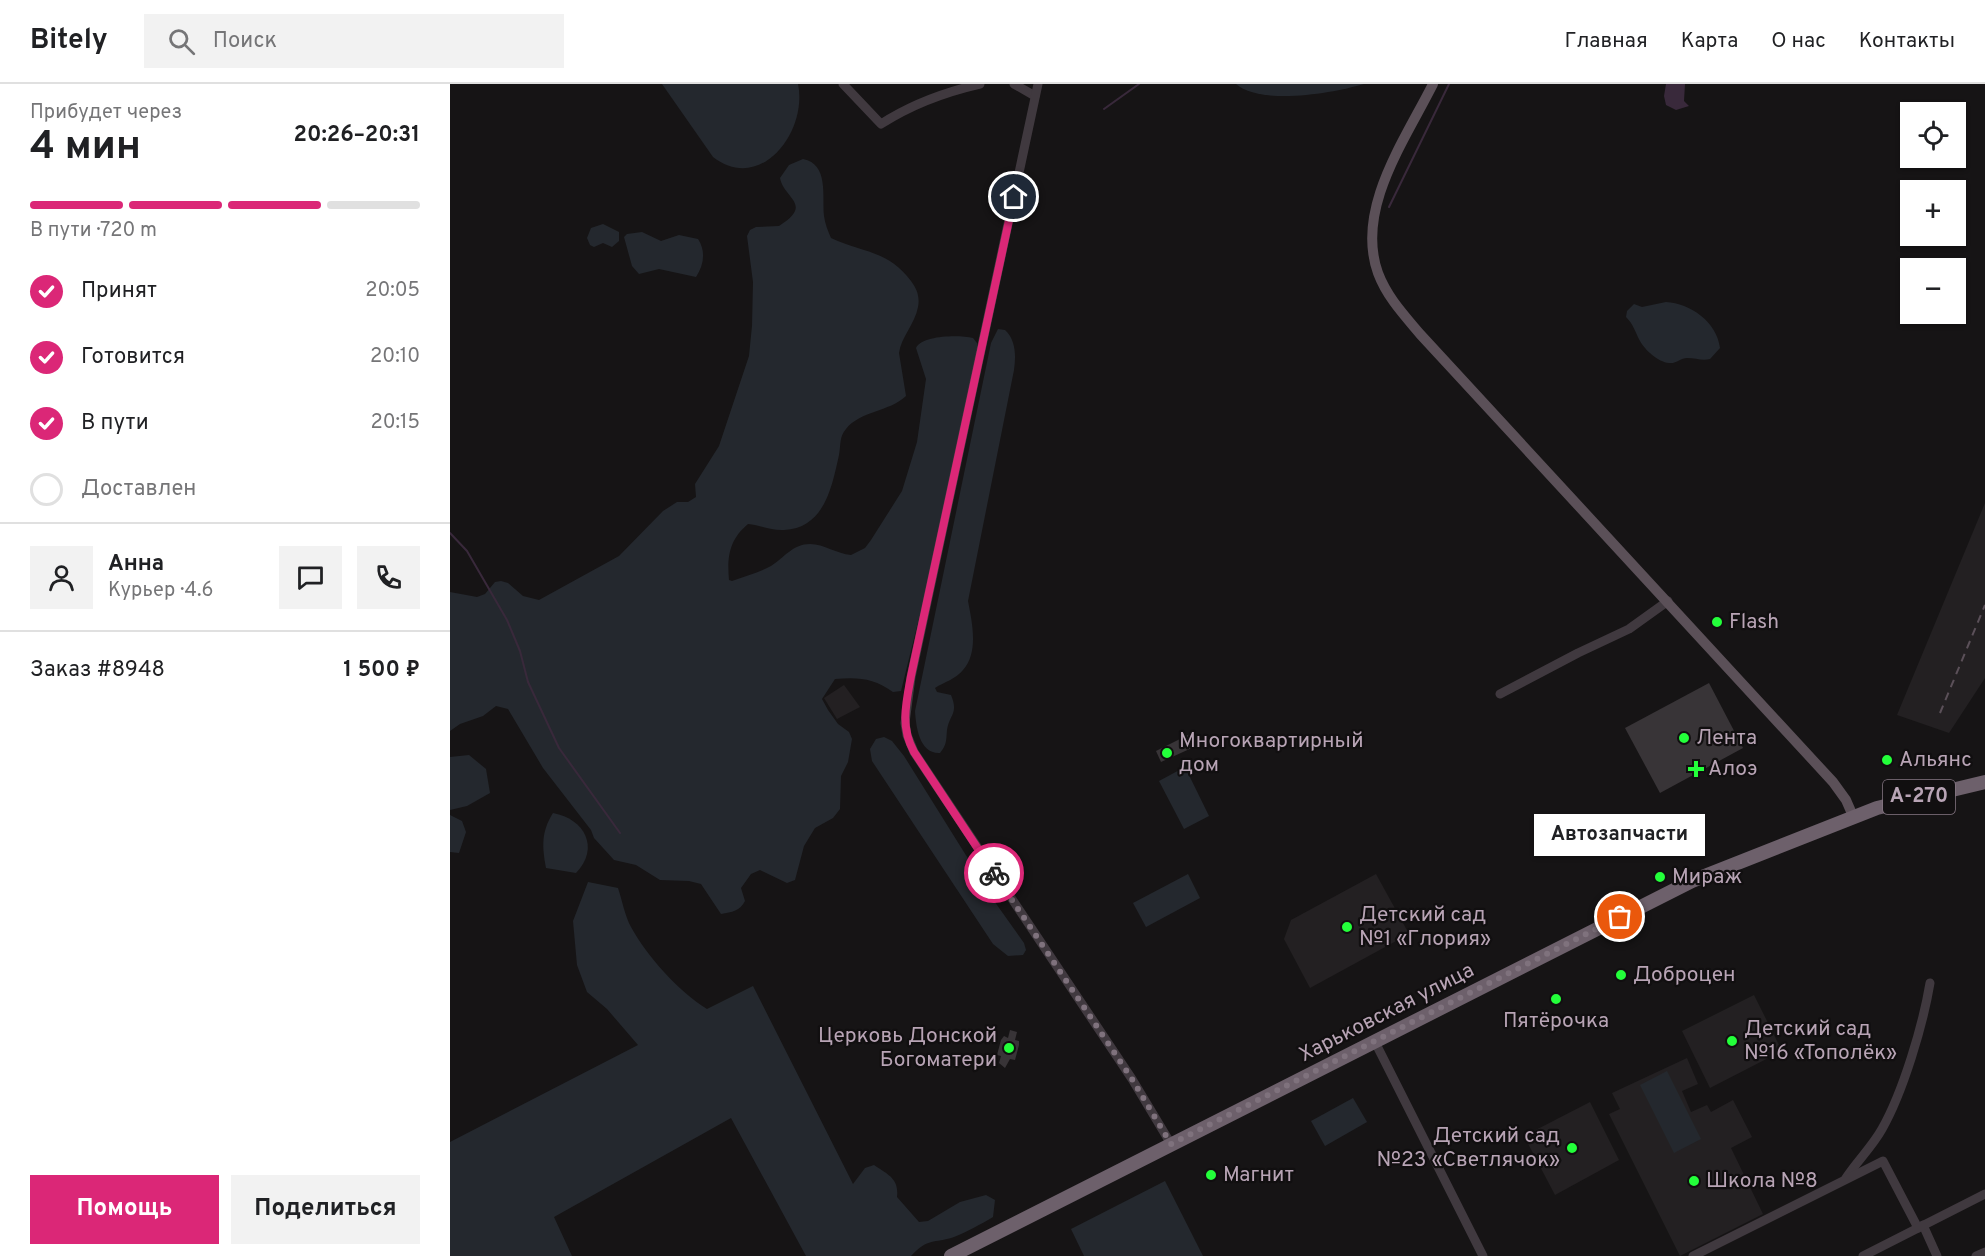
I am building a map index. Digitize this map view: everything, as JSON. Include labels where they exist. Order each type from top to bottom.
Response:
[{"type":"highway","name":"Харьковская улица","points":[[951,1256],[1692,881],[1853,816],[1894,803],[1985,782]]},
{"type":"main road","points":[[1433,84],[1393,163],[1375,208],[1371,241],[1379,275],[1400,311],[1413,326],[1833,782],[1846,800],[1853,816]]},
{"type":"street","points":[[843,84],[881,124],[918,104],[980,84]]},
{"type":"street","points":[[1014,84],[1035,96]]},
{"type":"street","points":[[1038,84],[911,676],[905,711],[905,730],[914,752],[942,796],[1126,1069],[1171,1144]]},
{"type":"street","points":[[1500,694],[1629,629],[1668,601]]},
{"type":"street","points":[[1845,1180],[1877,1137],[1894,1106],[1924,1014],[1930,983]]},
{"type":"street","points":[[1375,1042],[1483,1256]]},
{"type":"street","points":[[1693,1256],[1712,1252],[1883,1161],[1937,1256]]},
{"type":"street","points":[[1863,1256],[1985,1194]]},
{"type":"street","points":[[1976,1256],[1985,1252]]},
{"type":"shaded area","points":[[662,84],[798,84],[799,102],[796,120],[788,138],[764,163],[748,168],[731,166],[713,157]]},
{"type":"shaded area","points":[[1236,84],[1364,84],[1317,94],[1280,96],[1248,91]]},
{"type":"shaded area","points":[[1666,84],[1685,84],[1684,101],[1689,106],[1676,110],[1666,105],[1664,96]]},
{"type":"shaded area","points":[[803,159],[817,167],[821,174],[824,219],[831,238],[893,263],[911,281],[916,290],[919,300],[918,307],[902,341],[899,353],[906,396],[859,418],[846,429],[841,438],[829,492],[818,514],[809,522],[784,530],[748,524],[742,530],[731,549],[728,564],[729,580],[732,581],[766,568],[799,546],[815,544],[851,555],[865,548],[902,491],[917,442],[926,379],[916,348],[933,338],[959,336],[973,338],[977,343],[977,349],[925,594],[901,691],[893,692],[866,679],[835,679],[822,699],[838,724],[849,732],[852,739],[848,762],[841,776],[840,809],[833,818],[815,828],[804,846],[795,880],[787,883],[760,870],[751,874],[741,888],[745,901],[741,907],[721,914],[701,884],[689,881],[660,880],[636,865],[614,860],[594,838],[591,830],[543,768],[508,709],[496,706],[483,716],[460,724],[450,731],[450,592],[477,597],[485,594],[495,582],[501,581],[508,583],[523,596],[539,600],[619,556],[663,511],[677,502],[688,502],[696,497],[695,484],[719,446],[749,356],[753,282],[747,236],[750,230],[756,227],[779,226],[794,212],[796,207],[794,202],[780,178],[789,165]]},
{"type":"shaded area","points":[[603,224],[619,232],[619,241],[612,247],[603,243],[594,247],[590,245],[587,238],[591,228]]},
{"type":"shaded area","points":[[642,232],[661,241],[679,235],[698,239],[703,258],[696,277],[659,269],[639,274],[632,266],[624,237],[627,234]]},
{"type":"shaded area","points":[[1666,302],[1693,310],[1708,322],[1714,330],[1720,348],[1710,359],[1687,358],[1669,363],[1652,355],[1642,344],[1626,317],[1627,311],[1634,304],[1642,307]]},
{"type":"shaded area","points":[[998,329],[1005,330],[1011,338],[1015,365],[968,601],[973,646],[968,663],[963,670],[935,688],[937,692],[951,695],[954,706],[944,747],[940,753],[933,752],[927,749],[920,738],[915,711],[991,343]]},
{"type":"shaded area","points":[[1985,503],[1985,678],[1949,733],[1897,715]]},
{"type":"shaded area","points":[[844,685],[860,707],[837,719],[824,698]]},
{"type":"shaded area","points":[[884,737],[892,741],[904,756],[997,905],[1024,943],[1026,950],[1023,955],[1008,956],[993,944],[872,761],[870,749],[876,739]]},
{"type":"shaded area","points":[[469,755],[486,769],[490,793],[467,806],[450,810],[450,757]]},
{"type":"shaded area","points":[[1185,767],[1209,816],[1184,829],[1159,781]]},
{"type":"shaded area","points":[[553,813],[573,821],[586,836],[587,854],[576,873],[546,868],[544,840],[546,827]]},
{"type":"shaded area","points":[[450,815],[462,821],[466,832],[459,853],[450,852]]},
{"type":"shaded area","points":[[1188,874],[1200,898],[1146,927],[1133,903]]},
{"type":"shaded area","name":"Детский сад №1 «Глория»","points":[[1376,874],[1409,934],[1310,988],[1284,939],[1291,920]]},
{"type":"shaded area","points":[[588,882],[618,888],[629,923],[646,950],[675,983],[707,1009],[753,986],[853,1184],[865,1168],[874,1165],[892,1178],[895,1182],[897,1197],[919,1222],[928,1221],[960,1202],[986,1195],[995,1200],[993,1217],[954,1237],[927,1243],[911,1256],[806,1256],[731,1118],[554,1217],[572,1256],[450,1256],[450,1142],[638,1045],[607,1009],[587,992],[577,965],[573,921]]},
{"type":"shaded area","name":"Детский сад №16 «Тополёк»","points":[[1754,995],[1782,1051],[1710,1088],[1682,1031]]},
{"type":"shaded area","name":"Школа №8","points":[[1687,1058],[1698,1084],[1682,1091],[1691,1112],[1707,1105],[1711,1112],[1733,1100],[1752,1137],[1731,1148],[1763,1214],[1680,1256],[1609,1114],[1620,1109],[1612,1093]]},
{"type":"shaded area","points":[[1667,1071],[1701,1139],[1674,1153],[1640,1085]]},
{"type":"shaded area","points":[[1353,1098],[1367,1122],[1325,1146],[1311,1121]]},
{"type":"shaded area","name":"Детский сад №23 «Светлячок»","points":[[1590,1102],[1619,1160],[1555,1195],[1524,1136]]},
{"type":"shaded area","points":[[1165,1181],[1203,1256],[1084,1256],[1071,1229]]},
{"type":"building","name":"Лента","points":[[1709,683],[1743,748],[1660,793],[1625,728]]},
{"type":"building","name":"Многоквартирный дом","points":[[1192,733],[1196,743],[1194,747],[1161,762],[1156,751]]},
{"type":"building","name":"Церковь Донской Богоматери","points":[[1010,1030],[1017,1032],[1015,1040],[1019,1041],[1019,1045],[1015,1060],[1010,1059],[1005,1068],[999,1063],[1001,1056],[997,1055],[1001,1040],[1004,1036],[1008,1038]]},
{"type":"waterway","points":[[1104,109],[1139,84]]},
{"type":"waterway","points":[[1389,207],[1449,84]]},
{"type":"waterway","points":[[450,533],[467,551],[507,620],[520,651],[528,682],[559,748],[620,833]]},
{"type":"railway","points":[[1940,713],[1985,605]]},
{"type":"way so far","points":[[994,873],[1132,1079],[1171,1144],[1191,1136],[1620,917]]},
{"type":"place","name":"Flash","points":[[1717,622]]},
{"type":"place","name":"Лента","points":[[1684,738]]},
{"type":"place","name":"Многоквартирный дом","points":[[1167,753]]},
{"type":"place","name":"Альянс","points":[[1887,760]]},
{"type":"place","name":"Алоэ","points":[[1696,769]]},
{"type":"place","name":"Мираж","points":[[1660,877]]},
{"type":"place","name":"Автозапчасти","points":[[1620,917]]},
{"type":"place","name":"Детский сад №1 «Глория»","points":[[1347,927]]},
{"type":"place","name":"Доброцен","points":[[1621,975]]},
{"type":"place","name":"Пятёрочка","points":[[1556,999]]},
{"type":"place","name":"Детский сад №16 «Тополёк»","points":[[1732,1041]]},
{"type":"place","name":"Церковь Донской Богоматери","points":[[1009,1048]]},
{"type":"place","name":"Детский сад №23 «Светлячок»","points":[[1572,1148]]},
{"type":"place","name":"Магнит","points":[[1211,1175]]},
{"type":"place","name":"Школа №8","points":[[1694,1181]]},
{"type":"route","points":[[994,873],[914,752],[908,741],[904,723],[911,676],[1014,197]]}]
